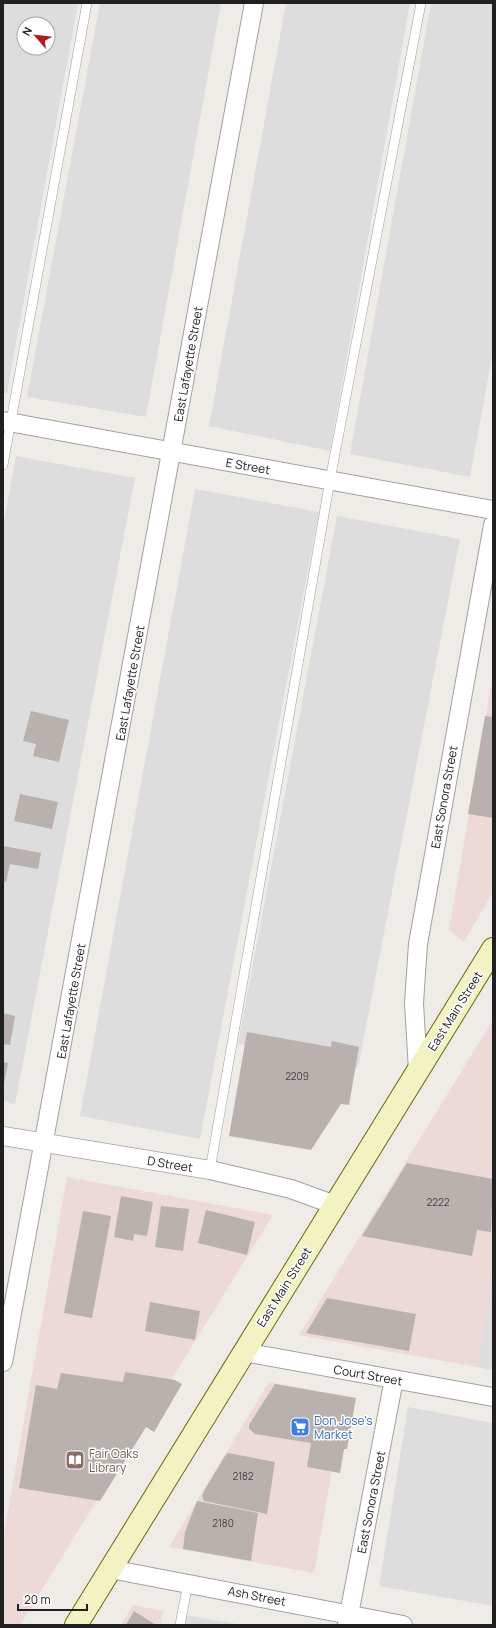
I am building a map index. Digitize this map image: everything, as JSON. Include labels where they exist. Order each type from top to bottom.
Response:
[{"type":"main road","name":"East Main Street","points":[[76,1625],[493,949]]},
{"type":"street","name":"East Lafayette Street","points":[[3,1362],[45,1144],[254,3]]},
{"type":"street","name":"E Street","points":[[7,422],[493,510]]},
{"type":"street","name":"East Sonora Street","points":[[418,1071],[414,1003],[418,944],[493,526]]},
{"type":"street","name":"D Street","points":[[3,1136],[210,1170],[291,1189],[334,1205]]},
{"type":"street","name":"Court Street","points":[[244,1352],[493,1397]]},
{"type":"street","name":"East Sonora Street","points":[[348,1620],[394,1379]]},
{"type":"street","name":"Ash Street","points":[[110,1569],[188,1583],[348,1620],[403,1625]]},
{"type":"lane","points":[[3,466],[7,422],[87,3]]},
{"type":"lane","points":[[210,1170],[330,480],[421,3]]},
{"type":"lane","points":[[180,1625],[188,1583]]},
{"type":"shaded area","points":[[3,3],[78,3],[7,393],[3,393]]},
{"type":"shaded area","points":[[100,3],[221,3],[146,417],[27,397]]},
{"type":"shaded area","points":[[286,3],[410,3],[330,451],[209,426]]},
{"type":"shaded area","points":[[431,3],[493,3],[493,351],[470,477],[350,454]]},
{"type":"shaded area","points":[[16,456],[135,478],[15,1104],[3,1101],[3,526]]},
{"type":"shaded area","points":[[195,489],[319,512],[200,1139],[80,1116]]},
{"type":"shaded area","points":[[337,516],[460,539],[358,1068],[238,1044]]},
{"type":"shaded area","points":[[493,674],[493,892],[464,942],[449,930]]},
{"type":"shaded area","points":[[493,1020],[493,1271],[477,1367],[299,1335]]},
{"type":"shaded area","points":[[67,1177],[273,1215],[20,1625],[3,1625],[3,1539]]},
{"type":"shaded area","points":[[493,1271],[493,1370],[477,1367]]},
{"type":"shaded area","points":[[269,1382],[345,1396],[314,1573],[169,1547]]},
{"type":"shaded area","points":[[408,1407],[493,1423],[493,1606],[379,1586]]},
{"type":"shaded area","points":[[133,1605],[163,1611],[161,1625],[121,1625]]},
{"type":"shaded area","points":[[184,1615],[243,1625],[182,1625]]},
{"type":"building","points":[[31,711],[69,720],[59,762],[33,756],[36,744],[23,741]]},
{"type":"building","points":[[485,716],[493,717],[493,818],[468,814]]},
{"type":"building","points":[[20,794],[58,802],[52,829],[14,821]]},
{"type":"building","points":[[3,846],[41,853],[38,869],[10,864],[6,882],[3,881]]},
{"type":"building","points":[[3,1013],[15,1016],[10,1045],[3,1044]]},
{"type":"building","points":[[247,1032],[331,1047],[332,1041],[359,1047],[349,1105],[341,1104],[311,1150],[229,1136]]},
{"type":"building","points":[[3,1062],[8,1063],[4,1083],[3,1083]]},
{"type":"building","points":[[407,1163],[493,1179],[491,1232],[477,1230],[472,1256],[362,1236]]},
{"type":"building","points":[[121,1196],[153,1202],[147,1236],[134,1234],[133,1241],[114,1237]]},
{"type":"building","points":[[161,1206],[189,1209],[183,1251],[155,1247]]},
{"type":"building","points":[[206,1210],[255,1222],[247,1255],[198,1243]]},
{"type":"building","points":[[83,1211],[111,1216],[92,1318],[64,1313]]},
{"type":"building","points":[[327,1298],[416,1314],[409,1351],[306,1333]]},
{"type":"building","points":[[150,1302],[200,1311],[195,1340],[145,1331]]},
{"type":"building","name":"Fair Oaks Library","points":[[125,1372],[175,1380],[182,1384],[154,1432],[146,1427],[100,1501],[19,1488],[36,1385],[57,1389],[61,1373],[123,1382]]},
{"type":"building","name":"Don Jose's Market","points":[[275,1384],[356,1398],[347,1449],[344,1449],[340,1473],[307,1467],[311,1443],[255,1434],[249,1429],[249,1425]]},
{"type":"building","points":[[228,1453],[275,1462],[267,1514],[204,1501],[202,1496],[205,1489]]},
{"type":"building","points":[[197,1501],[258,1513],[251,1561],[183,1549],[185,1532]]},
{"type":"building","points":[[134,1611],[156,1625],[126,1625]]},
{"type":"place","name":"Don Jose's Market","points":[[300,1427]]},
{"type":"place","name":"Fair Oaks Library","points":[[75,1460]]}]
